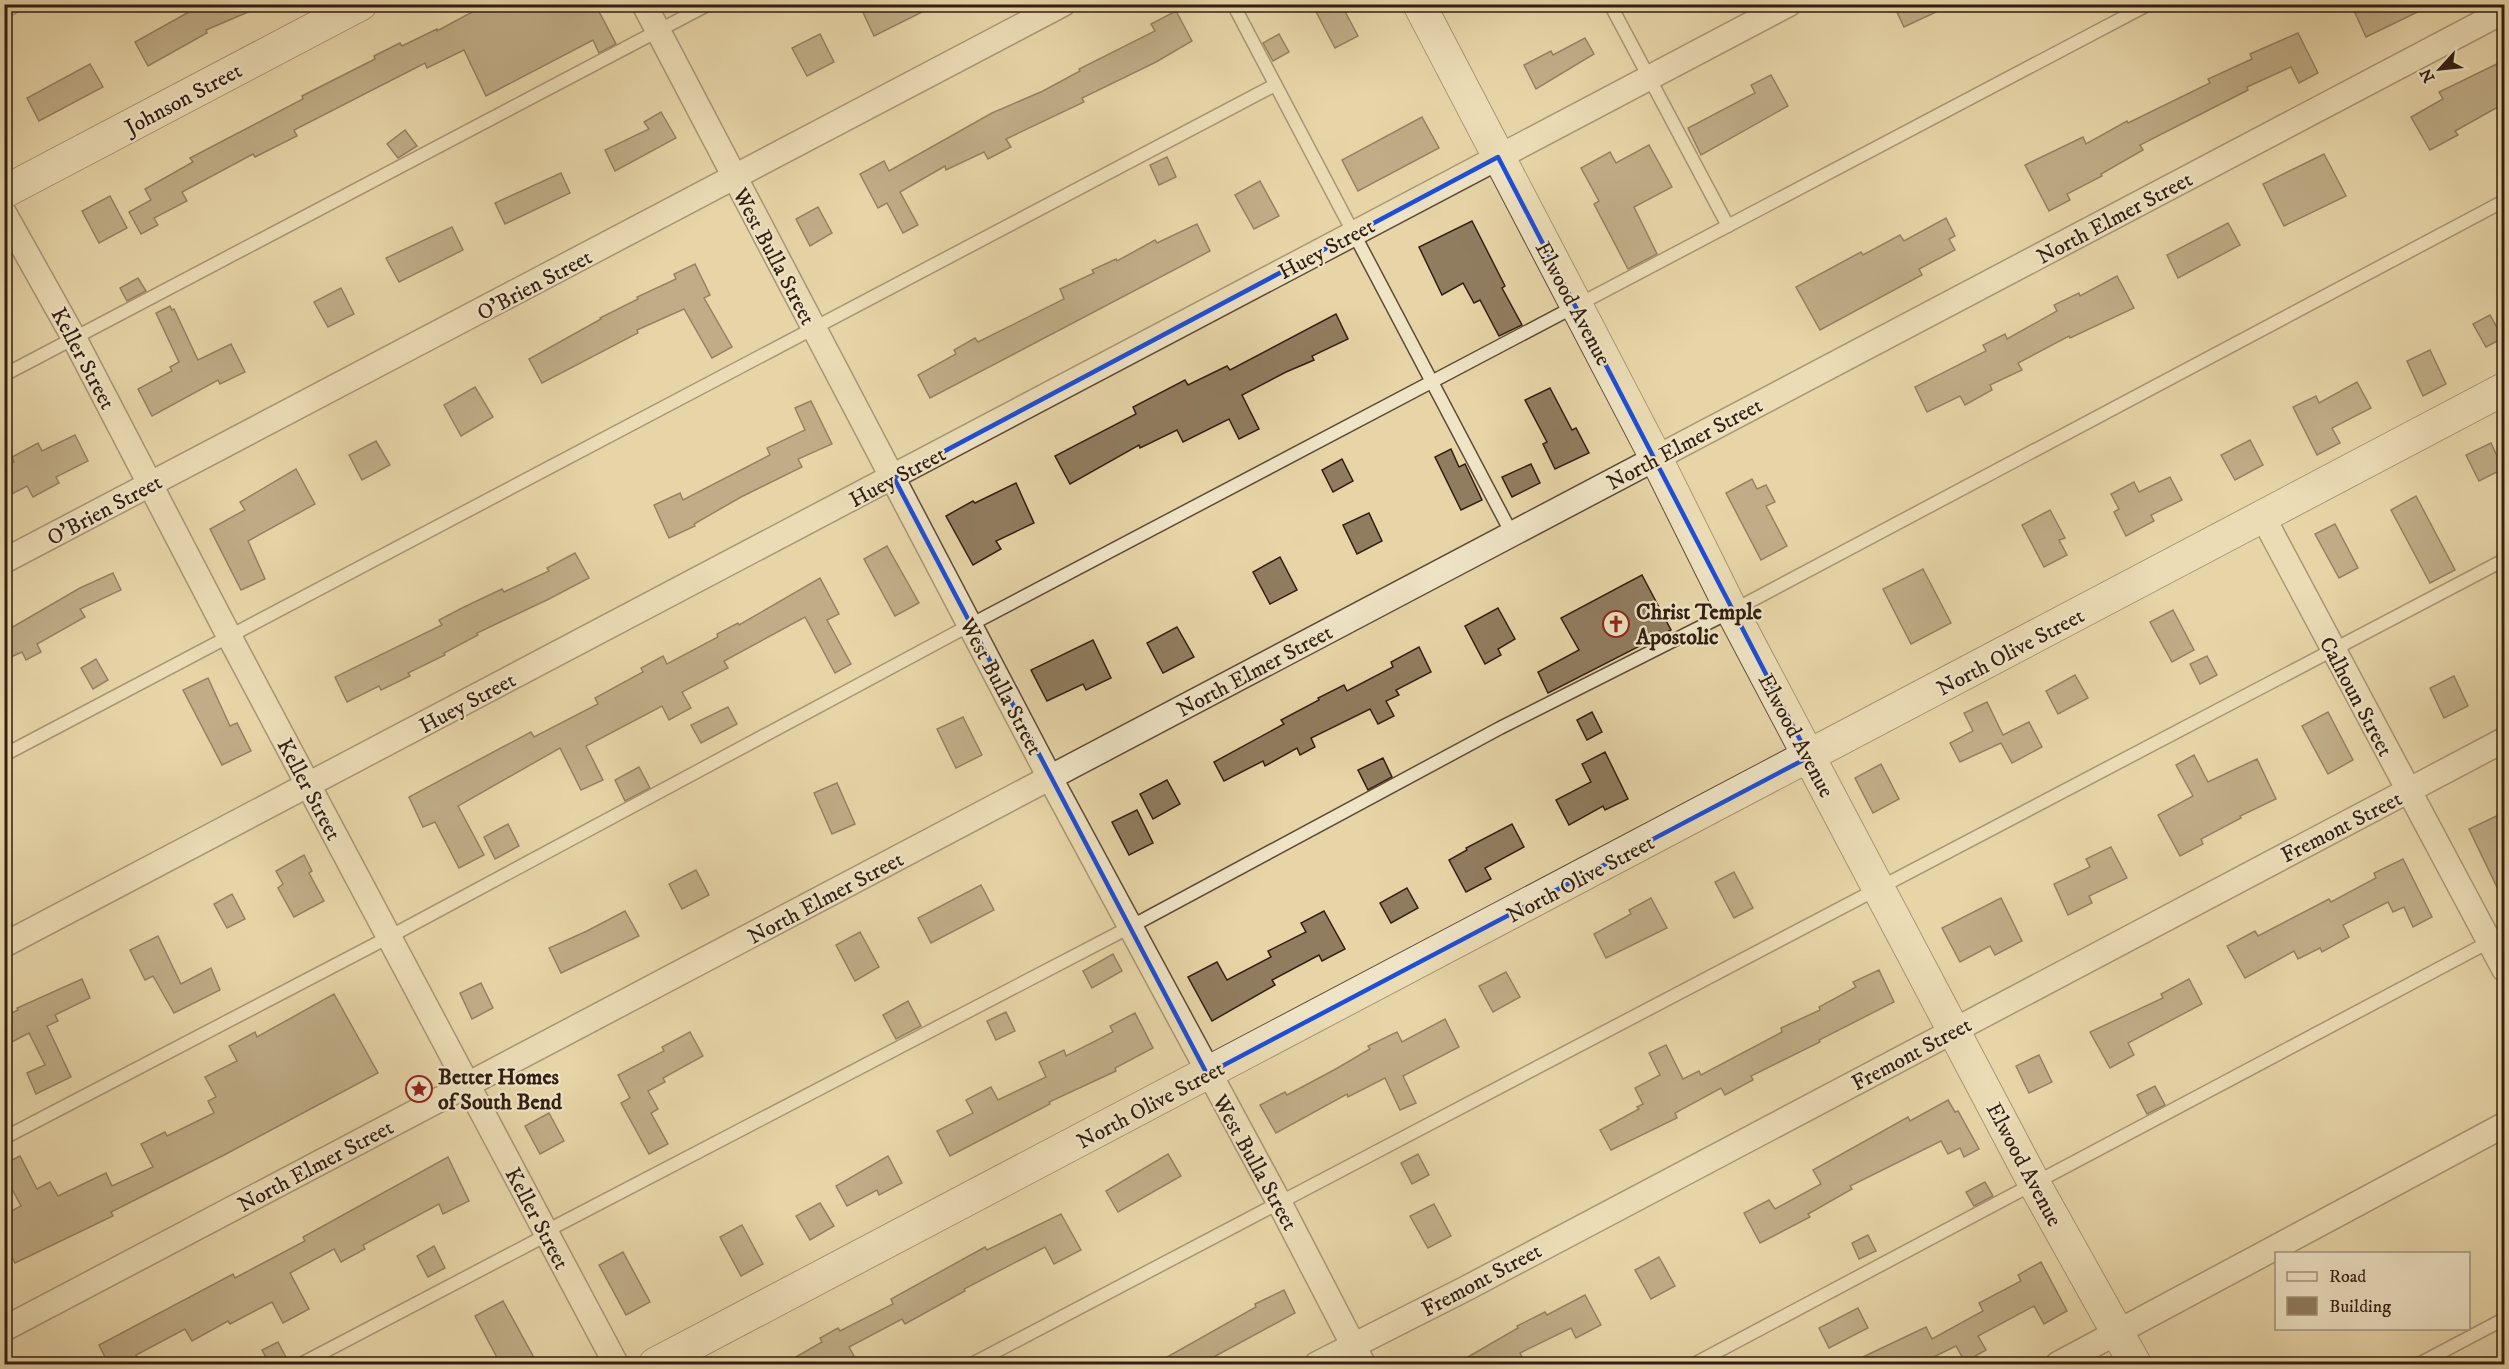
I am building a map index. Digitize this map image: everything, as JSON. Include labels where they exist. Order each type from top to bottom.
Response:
[{"type":"street","name":"Johnson Street","points":[[4,192],[361,4]]},
{"type":"street","name":"West Bulla Street","points":[[644,4],[1050,778],[1207,1074],[1280,1204],[1358,1355]]},
{"type":"street","name":"O'Brien Street","points":[[4,561],[1063,4]]},
{"type":"street","name":"Elwood Avenue","points":[[1419,4],[1656,458],[1732,611],[2034,1183],[2135,1365]]},
{"type":"street","name":"Huey Street","points":[[4,945],[894,478],[1789,4]]},
{"type":"street","name":"North Elmer Street","points":[[4,1329],[2505,11]]},
{"type":"street","name":"Keller Street","points":[[4,213],[74,338],[229,636],[616,1365]]},
{"type":"street","name":"North Olive Street","points":[[655,1365],[2505,389]]},
{"type":"street","name":"Calhoun Street","points":[[2263,517],[2409,791],[2497,938],[2505,969]]},
{"type":"street","name":"Fremont Street","points":[[1317,1365],[1358,1355],[1465,1289],[2505,740]]},
{"type":"street","points":[[2058,1365],[2505,1125]]},
{"type":"lane","points":[[4,12],[19,4]]},
{"type":"lane","points":[[4,375],[709,4]]},
{"type":"lane","points":[[1233,4],[1512,534]]},
{"type":"lane","points":[[1610,4],[1728,226]]},
{"type":"lane","points":[[4,1138],[389,937],[970,625],[2149,4]]},
{"type":"lane","points":[[4,755],[1275,85]]},
{"type":"lane","points":[[301,1365],[543,1237],[554,1227],[1130,927],[1500,728],[1732,611],[2505,201]]},
{"type":"lane","points":[[972,1365],[2505,560]]},
{"type":"lane","points":[[1694,1365],[2497,938]]},
{"type":"lane","points":[[2419,1365],[2505,1319]]},
{"type":"highlighted area","points":[[1498,157],[1809,757],[1207,1074],[894,478]]},
{"type":"building","points":[[203,4],[267,4],[206,30],[207,33],[148,66],[135,42]]},
{"type":"building","points":[[487,4],[595,4],[616,44],[599,53],[593,40],[486,96],[464,50],[427,68],[425,63],[294,130],[297,136],[255,157],[253,154],[182,192],[187,201],[154,218],[158,225],[141,234],[129,212],[151,200],[145,189],[193,162],[190,158],[303,99],[302,96],[375,59],[374,56],[400,43],[402,46],[437,29],[437,31]]},
{"type":"building","points":[[859,4],[938,4],[874,36]]},
{"type":"building","points":[[1312,4],[1341,4],[1358,36],[1335,48]]},
{"type":"building","points":[[1893,4],[1953,4],[1904,27]]},
{"type":"building","points":[[2351,4],[2434,4],[2366,37]]},
{"type":"building","points":[[1176,11],[1192,41],[1156,62],[1082,98],[1084,102],[1006,139],[1011,147],[988,159],[984,152],[946,170],[945,166],[900,192],[918,225],[903,233],[887,203],[878,208],[860,174],[884,161],[889,171],[992,113],[1043,91],[1080,71],[1079,69],[1155,31],[1151,24]]},
{"type":"building","points":[[2298,33],[2318,73],[2299,83],[2291,67],[2247,87],[2248,90],[2140,145],[2143,150],[2101,174],[2102,176],[2067,194],[2070,200],[2049,211],[2025,165],[2083,137],[2086,144],[2127,121],[2128,123],[2210,83],[2208,79],[2252,59],[2250,54]]},
{"type":"building","points":[[820,34],[834,62],[807,76],[792,48]]},
{"type":"building","points":[[1279,34],[1289,52],[1273,61],[1263,43]]},
{"type":"building","points":[[1585,38],[1594,54],[1536,89],[1524,65],[1551,51],[1553,55]]},
{"type":"building","points":[[2505,60],[2505,103],[2455,131],[2458,135],[2430,150],[2411,117],[2443,99],[2439,92]]},
{"type":"building","points":[[90,64],[103,87],[39,121],[27,98]]},
{"type":"building","points":[[1771,75],[1788,106],[1701,155],[1688,128],[1755,93],[1751,85]]},
{"type":"building","points":[[661,112],[676,138],[615,171],[605,150],[649,129],[644,122]]},
{"type":"building","points":[[1422,117],[1439,148],[1358,191],[1342,160]]},
{"type":"building","points":[[405,130],[417,146],[398,158],[387,144]]},
{"type":"building","points":[[1649,145],[1672,187],[1634,207],[1657,254],[1628,269],[1594,204],[1599,201],[1581,168],[1610,152],[1616,163]]},
{"type":"building","points":[[2324,154],[2346,196],[2284,226],[2263,184]]},
{"type":"building","points":[[1167,157],[1176,177],[1159,185],[1150,165]]},
{"type":"building","points":[[561,173],[570,193],[505,224],[495,203]]},
{"type":"building","points":[[1260,181],[1279,216],[1254,229],[1235,195]]},
{"type":"building","points":[[110,196],[127,228],[99,243],[82,211]]},
{"type":"building","points":[[818,207],[832,233],[810,246],[796,219]]},
{"type":"building","points":[[1946,218],[1955,236],[1949,239],[1955,250],[1919,269],[1922,275],[1820,330],[1796,287],[1861,252],[1863,255],[1900,235],[1904,241]]},
{"type":"building","points":[[1472,221],[1505,286],[1502,288],[1522,325],[1499,336],[1480,300],[1474,303],[1463,283],[1442,295],[1419,247]]},
{"type":"building","points":[[2228,223],[2240,245],[2178,278],[2167,255]]},
{"type":"building","points":[[1197,224],[1210,251],[930,398],[918,375],[956,354],[954,350],[975,338],[978,342],[1064,299],[1060,289],[1094,273],[1092,270],[1116,259],[1117,261],[1155,240],[1157,243]]},
{"type":"building","points":[[452,227],[463,250],[399,282],[386,258]]},
{"type":"building","points":[[695,264],[710,295],[704,298],[732,347],[712,358],[684,309],[637,330],[638,333],[542,383],[529,359],[638,299],[637,297],[676,279],[674,274]]},
{"type":"building","points":[[2117,276],[2134,308],[2070,338],[2069,336],[2018,363],[2022,370],[1990,385],[1992,390],[1965,405],[1960,396],[1927,412],[1915,387],[1986,351],[1983,345],[2005,334],[2007,339],[2057,311],[2054,305],[2079,293],[2080,296]]},
{"type":"building","points":[[138,278],[146,291],[127,301],[120,288]]},
{"type":"building","points":[[341,288],[354,314],[328,327],[314,302]]},
{"type":"building","points":[[170,306],[172,310],[174,309],[198,360],[231,344],[245,372],[220,384],[218,380],[152,416],[138,389],[172,371],[170,367],[179,362],[156,313]]},
{"type":"building","points":[[1336,314],[1348,339],[1312,356],[1314,360],[1242,395],[1259,429],[1239,439],[1229,419],[1183,442],[1177,430],[1140,448],[1139,445],[1070,484],[1055,456],[1136,414],[1133,407],[1185,380],[1188,385],[1227,366],[1230,370]]},
{"type":"building","points":[[2490,315],[2503,338],[2486,347],[2473,324]]},
{"type":"building","points":[[2430,350],[2446,384],[2423,396],[2407,361]]},
{"type":"building","points":[[2357,382],[2371,408],[2332,428],[2340,443],[2317,455],[2293,407],[2316,396],[2319,403]]},
{"type":"building","points":[[475,387],[493,417],[461,436],[444,405]]},
{"type":"building","points":[[1550,388],[1572,430],[1576,428],[1589,453],[1555,469],[1543,444],[1547,442],[1525,400]]},
{"type":"building","points":[[811,401],[832,444],[798,459],[802,467],[741,497],[694,524],[695,526],[669,538],[654,505],[680,493],[683,500],[770,455],[767,448],[805,430],[795,408]]},
{"type":"building","points":[[75,435],[88,461],[56,477],[59,483],[33,497],[27,486],[4,498],[4,467],[14,462],[12,457],[38,443],[42,451]]},
{"type":"building","points":[[2250,440],[2263,465],[2235,480],[2221,455]]},
{"type":"building","points":[[376,441],[390,465],[362,480],[349,455]]},
{"type":"building","points":[[2491,443],[2503,469],[2479,481],[2466,455]]},
{"type":"building","points":[[1451,449],[1459,467],[1465,464],[1482,500],[1461,510],[1435,457]]},
{"type":"building","points":[[1342,459],[1353,481],[1333,492],[1322,470]]},
{"type":"building","points":[[1531,464],[1540,483],[1512,497],[1502,477]]},
{"type":"building","points":[[296,469],[315,504],[248,541],[265,579],[241,590],[210,529],[245,510],[240,502]]},
{"type":"building","points":[[2170,477],[2182,500],[2151,515],[2154,521],[2126,536],[2114,512],[2119,509],[2111,494],[2134,482],[2139,492]]},
{"type":"building","points":[[1752,479],[1757,489],[1766,485],[1775,502],[1766,506],[1787,546],[1761,560],[1726,493]]},
{"type":"building","points":[[1016,483],[1034,523],[996,541],[1001,549],[973,565],[946,516],[973,501],[975,503]]},
{"type":"building","points":[[2416,496],[2455,570],[2430,583],[2391,510]]},
{"type":"building","points":[[2050,510],[2065,538],[2059,540],[2067,555],[2044,567],[2022,525]]},
{"type":"building","points":[[1369,513],[1382,541],[1357,554],[1343,525]]},
{"type":"building","points":[[2335,524],[2358,568],[2339,578],[2315,534]]},
{"type":"building","points":[[887,546],[919,603],[895,616],[864,559]]},
{"type":"building","points":[[575,553],[589,578],[477,633],[478,635],[444,653],[445,655],[408,673],[410,676],[381,690],[379,686],[347,702],[335,677],[442,625],[439,620],[462,608],[502,589],[504,592],[549,571],[547,568]]},
{"type":"building","points":[[1280,557],[1297,590],[1270,604],[1253,572]]},
{"type":"building","points":[[1923,569],[1951,623],[1911,644],[1883,589]]},
{"type":"building","points":[[113,573],[121,590],[80,609],[85,617],[37,644],[41,652],[26,660],[22,652],[4,660],[4,632],[80,588]]},
{"type":"building","name":"Christ Temple Apostolic","points":[[1642,575],[1671,630],[1548,693],[1538,672],[1579,650],[1561,618]]},
{"type":"building","points":[[820,578],[839,614],[827,620],[851,664],[835,673],[805,617],[724,661],[728,668],[682,692],[691,708],[669,720],[662,706],[586,746],[603,780],[581,790],[560,748],[458,806],[484,855],[459,868],[435,822],[423,827],[409,797],[531,732],[534,737],[598,704],[595,698],[643,672],[641,668],[663,656],[667,664]]},
{"type":"building","points":[[1498,608],[1515,639],[1498,649],[1501,655],[1485,664],[1465,626]]},
{"type":"building","points":[[2173,610],[2194,650],[2172,662],[2150,622]]},
{"type":"building","points":[[1177,627],[1194,657],[1163,673],[1147,643]]},
{"type":"building","points":[[1093,640],[1111,678],[1086,690],[1083,684],[1047,701],[1031,670]]},
{"type":"building","points":[[1419,647],[1431,672],[1396,690],[1399,695],[1386,701],[1394,716],[1378,724],[1370,709],[1311,738],[1315,747],[1300,755],[1297,748],[1265,766],[1263,761],[1224,781],[1214,762],[1284,724],[1281,720],[1319,700],[1318,698],[1344,685],[1347,691],[1393,667],[1391,662]]},
{"type":"building","points":[[2207,656],[2217,675],[2200,684],[2190,664]]},
{"type":"building","points":[[96,659],[108,680],[93,689],[81,668]]},
{"type":"building","points":[[2075,675],[2088,698],[2058,714],[2046,691]]},
{"type":"building","points":[[2454,676],[2468,706],[2444,718],[2430,688]]},
{"type":"building","points":[[208,678],[230,726],[237,723],[251,751],[222,765],[183,690]]},
{"type":"building","points":[[1987,702],[2003,735],[2029,722],[2042,747],[2012,763],[2001,743],[1960,762],[1950,743],[1973,731],[1964,713]]},
{"type":"building","points":[[728,707],[737,724],[701,743],[691,725]]},
{"type":"building","points":[[1592,712],[1602,732],[1587,740],[1577,720]]},
{"type":"building","points":[[2328,712],[2353,760],[2328,774],[2302,726]]},
{"type":"building","points":[[963,717],[982,755],[956,768],[937,729]]},
{"type":"building","points":[[1605,752],[1628,799],[1605,810],[1603,806],[1569,825],[1556,800],[1591,782],[1582,764]]},
{"type":"building","points":[[2194,755],[2208,782],[2257,759],[2276,799],[2240,816],[2241,818],[2201,839],[2203,844],[2180,856],[2158,815],[2193,796],[2176,765]]},
{"type":"building","points":[[1383,758],[1392,777],[1368,790],[1358,770]]},
{"type":"building","points":[[1881,764],[1899,799],[1873,813],[1855,778]]},
{"type":"building","points":[[639,767],[650,788],[625,801],[615,780]]},
{"type":"building","points":[[1167,780],[1180,804],[1153,819],[1140,794]]},
{"type":"building","points":[[837,783],[855,824],[832,834],[814,793]]},
{"type":"building","points":[[1137,810],[1153,843],[1129,855],[1112,822]]},
{"type":"building","points":[[2505,812],[2505,904],[2469,829]]},
{"type":"building","points":[[508,824],[519,846],[495,859],[484,837]]},
{"type":"building","points":[[1512,824],[1524,847],[1485,868],[1491,879],[1466,892],[1449,860],[1467,850],[1466,848]]},
{"type":"building","points":[[2111,847],[2127,878],[2089,896],[2092,903],[2068,915],[2054,884],[2090,867],[2086,859]]},
{"type":"building","points":[[304,855],[312,871],[309,873],[324,901],[294,917],[278,888],[283,884],[276,871]]},
{"type":"building","points":[[2403,859],[2432,917],[2413,927],[2404,907],[2393,912],[2388,902],[2343,925],[2349,937],[2322,952],[2320,948],[2298,959],[2294,951],[2245,978],[2227,946],[2255,931],[2258,936],[2329,899],[2331,902],[2376,878],[2374,873]]},
{"type":"building","points":[[696,870],[709,895],[682,909],[669,884]]},
{"type":"building","points":[[1734,872],[1753,908],[1734,918],[1715,882]]},
{"type":"building","points":[[981,885],[994,910],[931,943],[918,918]]},
{"type":"building","points":[[1407,888],[1418,908],[1391,923],[1380,903]]},
{"type":"building","points":[[232,894],[245,919],[227,928],[214,904]]},
{"type":"building","points":[[1651,898],[1667,928],[1606,958],[1594,934],[1631,914],[1629,910]]},
{"type":"building","points":[[2001,898],[2022,941],[1995,955],[1990,946],[1960,962],[1942,928]]},
{"type":"building","points":[[625,911],[639,936],[561,973],[549,948]]},
{"type":"building","points":[[1324,911],[1345,949],[1322,961],[1319,955],[1272,980],[1275,985],[1212,1021],[1188,977],[1217,962],[1227,980],[1271,957],[1268,951],[1306,932],[1301,923]]},
{"type":"building","points":[[860,932],[879,967],[855,981],[836,945]]},
{"type":"building","points":[[158,936],[181,984],[211,968],[220,990],[174,1013],[153,976],[145,980],[130,950]]},
{"type":"building","points":[[1113,954],[1122,971],[1092,988],[1083,971]]},
{"type":"building","points":[[1879,970],[1894,1002],[1751,1076],[1753,1080],[1725,1095],[1721,1088],[1675,1113],[1677,1118],[1611,1150],[1600,1130],[1639,1109],[1637,1107],[1643,1104],[1635,1088],[1660,1075],[1649,1053],[1666,1045],[1683,1079],[1699,1071],[1701,1075],[1782,1032],[1781,1028],[1820,1010],[1819,1007],[1856,987],[1853,982]]},
{"type":"building","points":[[1506,972],[1520,997],[1493,1012],[1479,986]]},
{"type":"building","points":[[82,979],[90,998],[55,1015],[58,1021],[47,1026],[71,1077],[36,1094],[27,1073],[45,1065],[29,1033],[4,1046],[4,1017],[18,1010],[17,1008]]},
{"type":"building","points":[[2189,979],[2202,1004],[2128,1043],[2134,1055],[2110,1068],[2090,1032],[2163,998],[2161,994]]},
{"type":"building","points":[[481,983],[493,1008],[472,1019],[460,993]]},
{"type":"building","points":[[334,994],[378,1073],[111,1212],[113,1216],[15,1263],[4,1244],[4,1215],[21,1206],[4,1174],[4,1164],[20,1156],[37,1189],[50,1182],[58,1196],[106,1173],[112,1186],[153,1167],[141,1144],[165,1132],[167,1136],[214,1113],[208,1101],[216,1097],[205,1077],[237,1061],[229,1046],[255,1032],[257,1037]]},
{"type":"building","points":[[908,1001],[921,1026],[896,1039],[883,1015]]},
{"type":"building","points":[[1006,1012],[1015,1031],[996,1040],[987,1021]]},
{"type":"building","points":[[1135,1013],[1153,1048],[1115,1068],[1116,1071],[1049,1102],[1050,1104],[950,1156],[937,1131],[973,1113],[966,1100],[991,1087],[998,1100],[1046,1077],[1039,1062],[1064,1050],[1066,1056],[1113,1032],[1110,1026]]},
{"type":"building","points":[[1445,1019],[1459,1047],[1403,1076],[1416,1103],[1400,1110],[1385,1078],[1348,1097],[1347,1094],[1276,1133],[1260,1105],[1285,1092],[1287,1095],[1334,1070],[1370,1049],[1368,1046],[1397,1032],[1402,1042]]},
{"type":"building","points":[[690,1032],[703,1056],[663,1078],[665,1082],[648,1091],[658,1109],[651,1113],[668,1144],[649,1154],[621,1103],[630,1098],[618,1075],[664,1051],[662,1047]]},
{"type":"building","points":[[2039,1055],[2052,1082],[2029,1093],[2016,1066]]},
{"type":"building","points":[[2155,1086],[2165,1105],[2147,1114],[2137,1095]]},
{"type":"building","points":[[1948,1100],[1955,1112],[1958,1111],[1979,1149],[1964,1157],[1960,1148],[1948,1154],[1941,1141],[1850,1186],[1852,1189],[1808,1214],[1810,1217],[1760,1243],[1744,1213],[1769,1200],[1775,1209],[1821,1184],[1813,1170],[1908,1117],[1910,1121]]},
{"type":"building","points":[[549,1113],[564,1141],[540,1154],[525,1126]]},
{"type":"building","points":[[1168,1154],[1181,1176],[1118,1212],[1106,1191]]},
{"type":"building","points":[[1418,1154],[1429,1175],[1412,1184],[1401,1163]]},
{"type":"building","points":[[888,1156],[902,1183],[879,1195],[877,1190],[847,1206],[836,1186]]},
{"type":"building","points":[[448,1157],[469,1201],[443,1214],[439,1204],[363,1245],[365,1249],[341,1262],[334,1249],[290,1273],[309,1309],[283,1323],[272,1302],[230,1324],[228,1321],[192,1341],[185,1329],[136,1355],[141,1365],[109,1365],[99,1345],[233,1274],[235,1278],[305,1241],[303,1237]]},
{"type":"building","points":[[1985,1182],[1993,1196],[1974,1206],[1966,1192]]},
{"type":"building","points":[[820,1203],[834,1226],[810,1240],[796,1216]]},
{"type":"building","points":[[1434,1204],[1451,1236],[1428,1248],[1410,1216]]},
{"type":"building","points":[[1061,1214],[1081,1250],[1054,1264],[1045,1247],[964,1289],[965,1291],[905,1324],[902,1319],[849,1347],[859,1365],[782,1365],[822,1342],[820,1338],[838,1328],[840,1331],[893,1304],[891,1299],[985,1247],[987,1250]]},
{"type":"building","points":[[742,1225],[763,1264],[741,1276],[720,1237]]},
{"type":"building","points":[[1868,1235],[1876,1251],[1859,1259],[1852,1243]]},
{"type":"building","points":[[434,1246],[445,1268],[428,1277],[417,1256]]},
{"type":"building","points":[[623,1252],[650,1302],[626,1315],[599,1265]]},
{"type":"building","points":[[1659,1257],[1675,1286],[1651,1299],[1635,1270]]},
{"type":"building","points":[[2041,1262],[2067,1311],[2044,1324],[2034,1306],[1978,1336],[1986,1350],[1965,1362],[1956,1346],[1917,1365],[1846,1365],[1926,1327],[1932,1339],[1983,1311],[1979,1303],[2021,1281],[2018,1275]]},
{"type":"building","points":[[1284,1290],[1295,1313],[1199,1365],[1153,1365],[1256,1307],[1255,1304]]},
{"type":"building","points":[[1585,1295],[1601,1325],[1576,1338],[1571,1328],[1520,1353],[1522,1357],[1510,1365],[1454,1365],[1518,1328],[1517,1326],[1545,1312],[1547,1315]]},
{"type":"building","points":[[503,1301],[538,1365],[501,1365],[475,1316]]},
{"type":"building","points":[[1858,1308],[1868,1328],[1829,1348],[1819,1328]]},
{"type":"building","points":[[278,1342],[290,1365],[270,1365],[262,1350]]},
{"type":"place","name":"Christ Temple Apostolic","points":[[1616,624]]},
{"type":"place","name":"Better Homes of South Bend","points":[[419,1089]]}]
